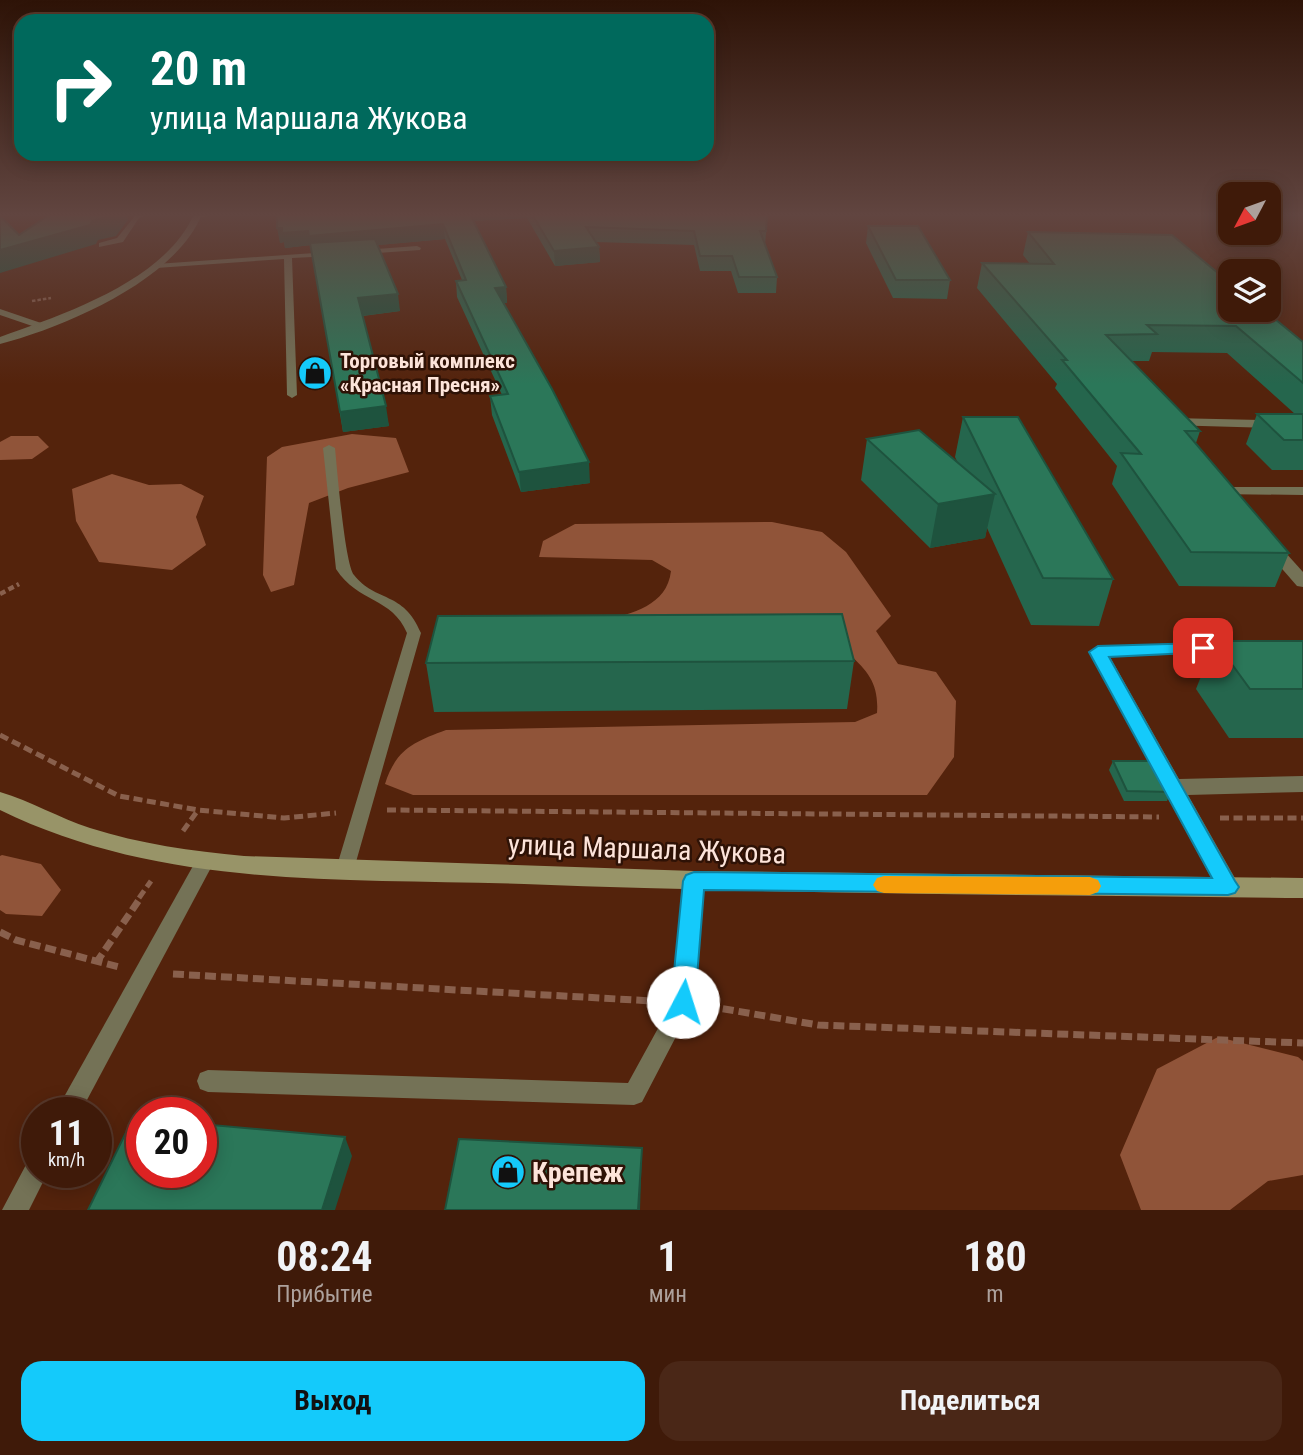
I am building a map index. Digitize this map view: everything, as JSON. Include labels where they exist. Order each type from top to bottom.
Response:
[{"type":"main road","name":"улица Маршала Жукова","points":[[0,800],[88,838],[120,847],[205,862],[694,881],[1303,888]]},
{"type":"street","points":[[0,341],[41,326],[104,296],[148,270]]},
{"type":"street","points":[[1185,441],[1171,421],[1303,425]]},
{"type":"street","points":[[1240,512],[1218,486],[1303,491]]},
{"type":"street","points":[[1258,531],[1303,582]]},
{"type":"street","points":[[1228,887],[1098,652],[1261,648]]},
{"type":"street","points":[[1173,787],[1303,784]]},
{"type":"lane","points":[[288,270],[292,395]]},
{"type":"lane","points":[[0,312],[41,326]]},
{"type":"lane","points":[[329,448],[343,569],[347,577],[393,603],[405,613],[414,633],[345,869]]},
{"type":"lane","points":[[76,1097],[205,862]]},
{"type":"lane","points":[[208,1081],[634,1094],[683,1002],[694,881]]},
{"type":"lane","points":[[15,1210],[27,1188]]},
{"type":"path","points":[[0,594],[19,584]]},
{"type":"path","points":[[0,735],[119,796],[198,810],[284,818],[362,810],[1165,817]]},
{"type":"path","points":[[183,832],[198,810]]},
{"type":"path","points":[[1206,818],[1303,818]]},
{"type":"path","points":[[96,963],[151,881]]},
{"type":"shaded area","points":[[352,434],[396,438],[409,472],[348,488],[309,503],[294,585],[271,592],[263,575],[267,457],[282,447]]},
{"type":"shaded area","points":[[11,436],[38,436],[49,447],[32,459],[0,460],[0,442]]},
{"type":"shaded area","points":[[112,474],[149,485],[181,484],[204,496],[196,517],[206,545],[172,570],[99,562],[76,521],[72,489]]},
{"type":"shaded area","points":[[772,522],[822,532],[846,552],[891,616],[876,631],[898,664],[936,672],[956,701],[954,757],[927,795],[413,795],[385,784],[395,762],[408,748],[446,730],[855,722],[877,713],[876,694],[871,680],[849,654],[603,621],[636,611],[663,592],[671,571],[652,560],[539,557],[543,541],[575,524]]},
{"type":"shaded area","points":[[2,855],[41,864],[61,890],[42,916],[6,914],[0,910]]},
{"type":"shaded area","points":[[1218,1037],[1298,1057],[1303,1061],[1303,1175],[1268,1181],[1230,1210],[1141,1210],[1120,1155],[1157,1069]]},
{"type":"building","points":[[315,270],[388,270],[398,294],[358,298],[386,406],[340,412]]},
{"type":"building","points":[[462,270],[498,270],[506,287],[495,288],[552,389],[589,462],[519,472],[490,396],[508,394],[456,281],[466,280]]},
{"type":"building","points":[[737,270],[775,270],[777,277],[739,277]]},
{"type":"building","points":[[891,270],[944,270],[950,280],[896,280]]},
{"type":"building","points":[[989,270],[1215,270],[1218,273],[1218,322],[1279,322],[1303,342],[1303,383],[1236,326],[1147,325],[1157,334],[1106,335],[1200,431],[1185,431],[1289,553],[1191,552],[1121,453],[1141,454],[1062,360],[1067,360]]},
{"type":"building","points":[[1257,414],[1303,414],[1303,440],[1284,440]]},
{"type":"building","points":[[963,417],[1018,417],[1113,579],[1043,578]]},
{"type":"building","points":[[919,430],[995,494],[938,504],[867,439]]},
{"type":"building","points":[[842,614],[854,661],[426,663],[438,616]]},
{"type":"building","points":[[1215,641],[1303,641],[1303,689],[1250,689]]},
{"type":"building","points":[[1113,761],[1154,761],[1171,792],[1127,791]]},
{"type":"building","points":[[217,1125],[345,1137],[322,1210],[88,1210],[99,1188],[112,1188],[112,1161],[126,1132],[126,1188],[217,1188]]},
{"type":"building","points":[[459,1139],[642,1148],[638,1210],[445,1210]]},
{"type":"slow traffic","points":[[884,885],[1090,886]]},
{"type":"place","name":"Торговый комплекс «Красная Пресня»","points":[[315,373]]},
{"type":"place","name":"Крепеж","points":[[508,1172]]},
{"type":"route","points":[[683,1002],[694,881],[1228,887],[1098,652],[1203,648]]}]
